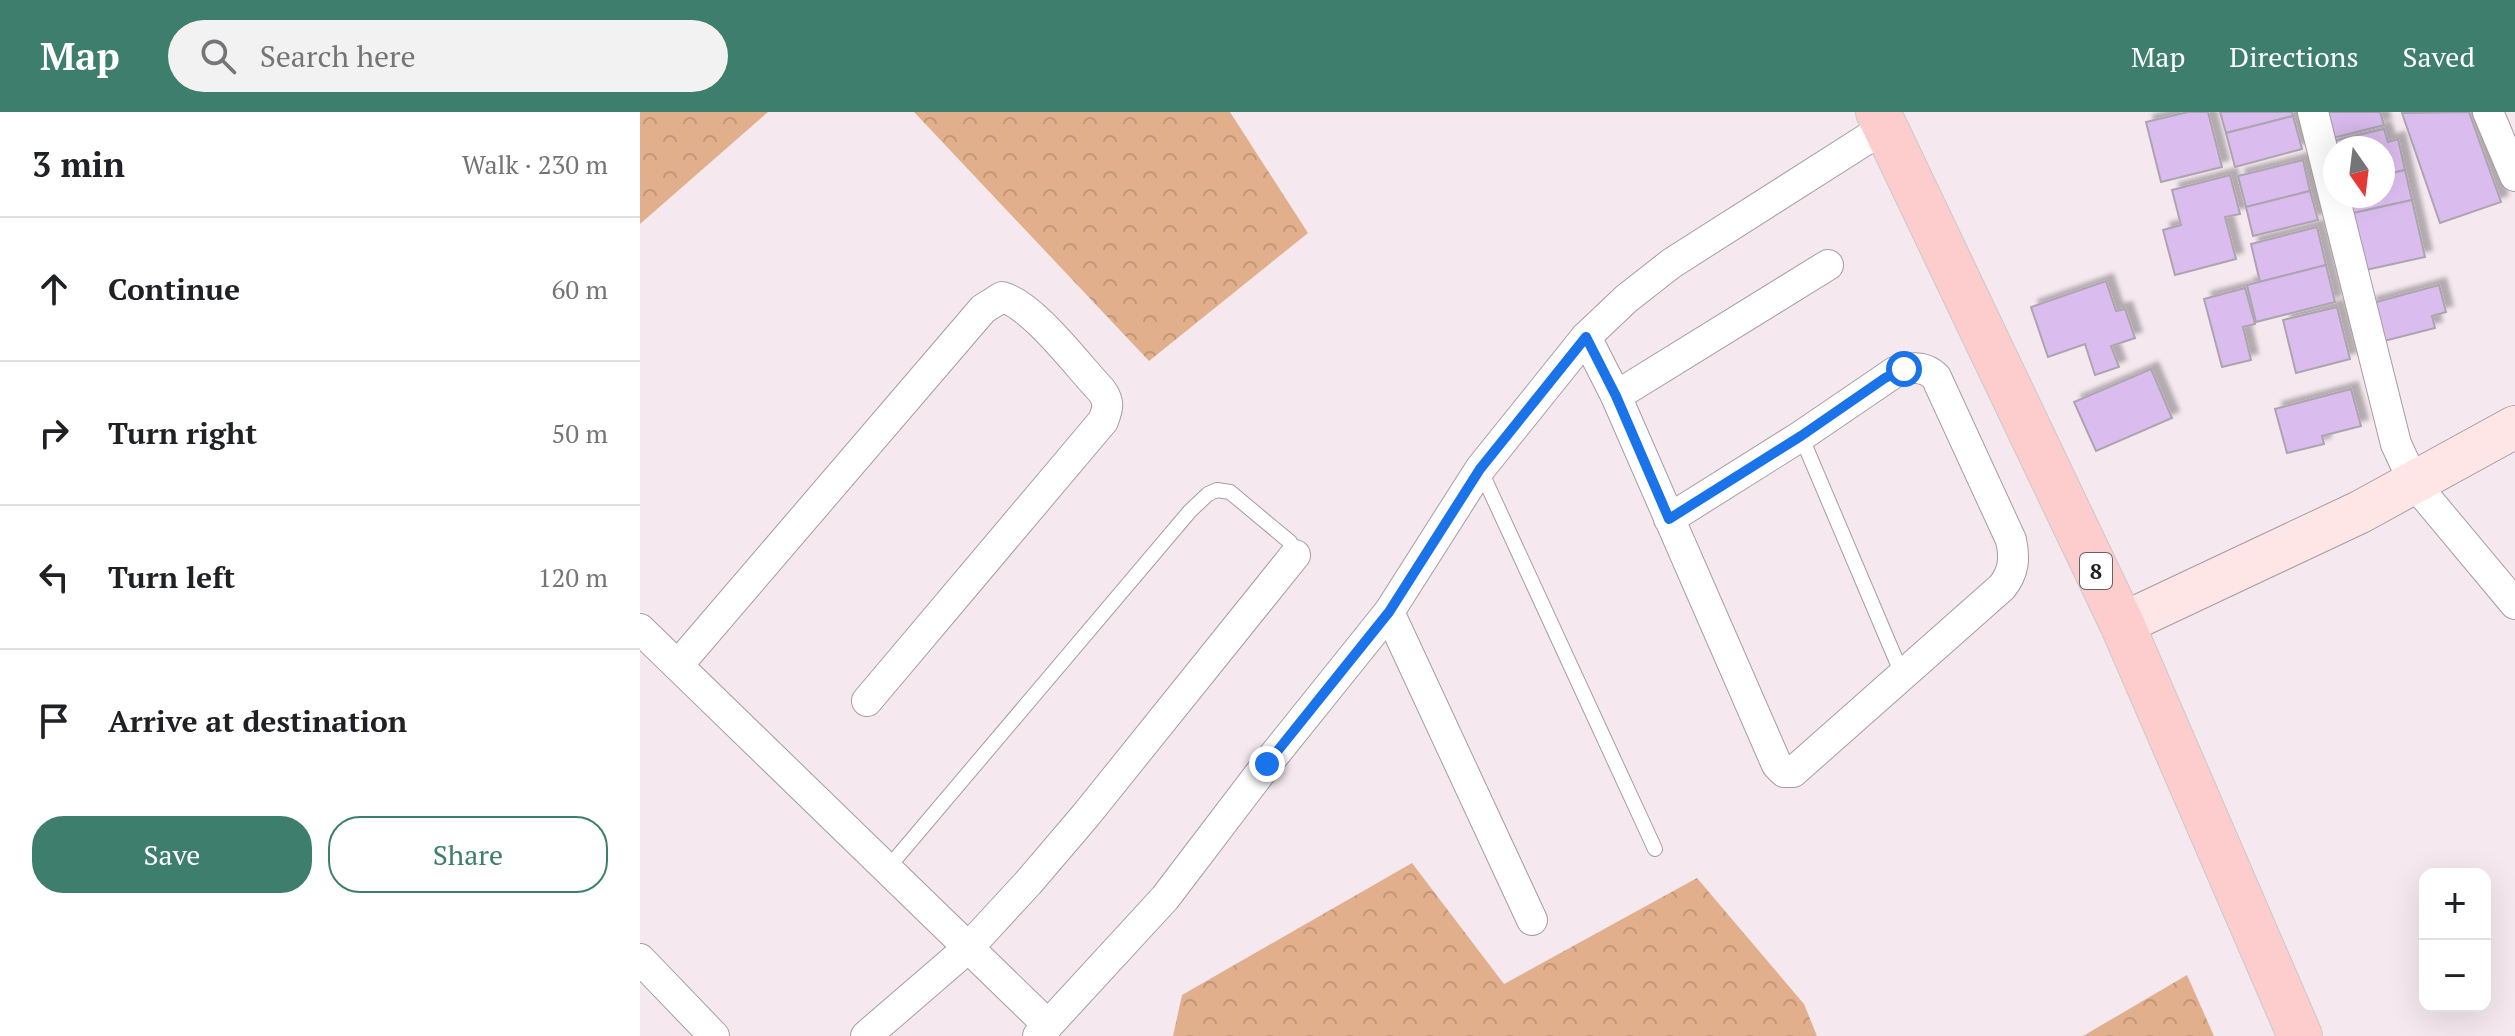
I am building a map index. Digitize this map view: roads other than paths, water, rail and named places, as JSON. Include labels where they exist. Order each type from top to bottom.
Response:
[{"type":"main road","name":"8","points":[[1881,120],[2122,624],[2300,1036]]},
{"type":"street","points":[[2313,112],[2396,444],[2414,483],[2515,604]]},
{"type":"street","points":[[2488,112],[2515,176]]},
{"type":"street","points":[[640,629],[968,948],[1043,1031],[1165,898],[1389,612],[1480,469],[1586,337],[1626,299],[1672,263],[1881,120]]},
{"type":"street","points":[[1616,396],[1828,265]]},
{"type":"street","points":[[678,665],[983,309],[1002,297],[1014,300],[1030,313],[1101,390],[1107,399],[1107,411],[1103,421],[867,701]]},
{"type":"street","points":[[1586,337],[1616,396],[1669,519],[1777,765],[1784,772],[1793,772],[2002,587],[2012,570],[2015,555],[2011,540],[1936,377],[1925,369],[1895,372],[1669,519]]},
{"type":"street","points":[[2122,624],[2360,512],[2515,427]]},
{"type":"street","points":[[866,1036],[968,948],[1028,883],[1295,555]]},
{"type":"street","points":[[1389,612],[1532,920]]},
{"type":"street","points":[[640,959],[714,1036]]},
{"type":"lane","points":[[1801,436],[1902,674]]},
{"type":"lane","points":[[1480,469],[1655,849]]},
{"type":"lane","points":[[887,869],[1190,511],[1208,494],[1217,490],[1230,492],[1290,542],[1295,555]]}]
